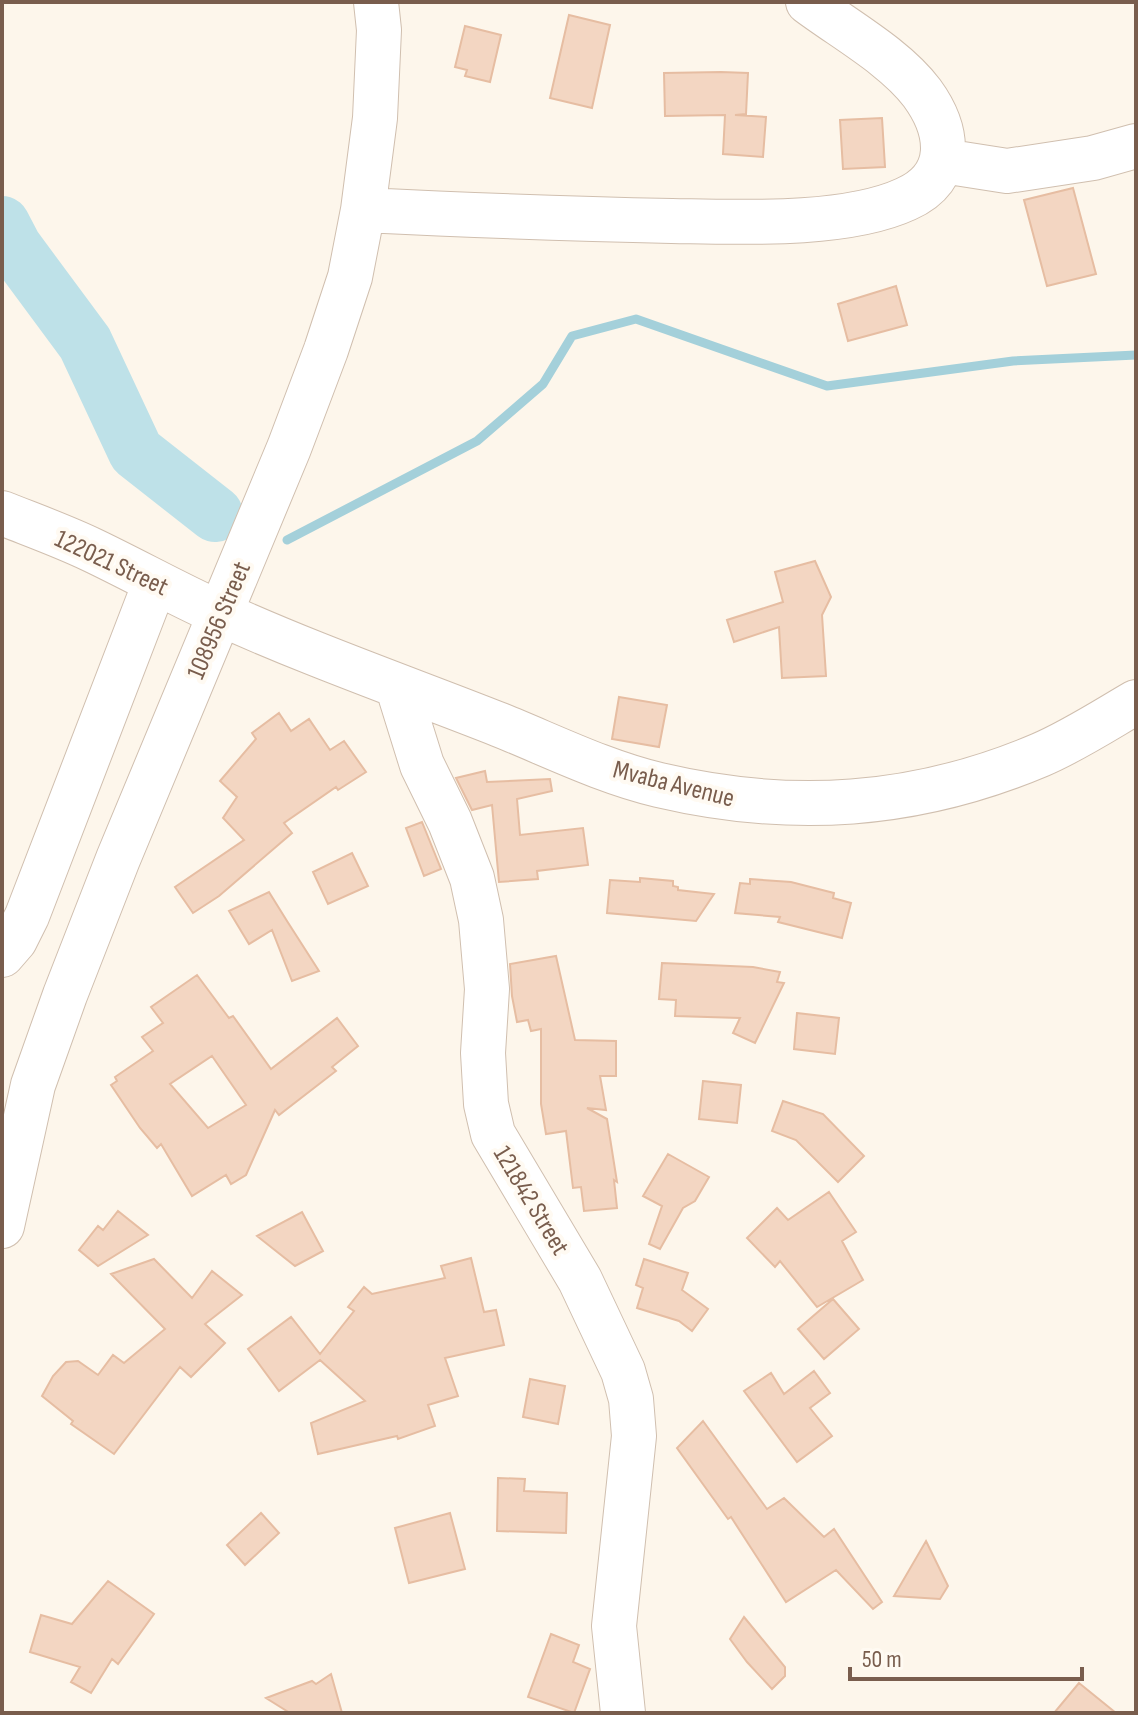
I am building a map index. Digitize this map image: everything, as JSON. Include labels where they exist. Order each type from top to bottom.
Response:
[{"type":"street","name":"108956 Street","points":[[2,1226],[33,1085],[49,1040],[118,859],[326,350],[350,277],[363,210],[375,118],[379,30],[376,2]]},
{"type":"street","points":[[363,210],[713,222],[810,219],[869,211],[907,199],[924,188],[943,161],[941,129],[921,92],[872,48],[808,2]]},
{"type":"street","points":[[943,161],[1007,171],[1093,158],[1136,146]]},
{"type":"street","name":"122021 Street","points":[[2,513],[90,549],[220,614]]},
{"type":"street","points":[[2,955],[15,940],[27,916],[155,583]]},
{"type":"street","name":"Mvaba Avenue","points":[[220,614],[398,688],[569,754],[657,784],[752,802],[899,798],[969,781],[1043,754],[1136,702]]},
{"type":"street","name":"121842 Street","points":[[398,688],[422,765],[450,822],[472,878],[481,920],[487,989],[483,1053],[486,1104],[493,1134],[580,1280],[618,1360],[631,1399],[634,1436],[614,1626],[623,1713]]},
{"type":"building","points":[[569,15],[610,25],[592,108],[550,98]]},
{"type":"building","points":[[465,26],[501,35],[490,82],[465,76],[467,70],[455,67]]},
{"type":"building","points":[[664,73],[748,73],[746,114],[735,115],[766,117],[763,157],[723,154],[725,115],[665,116]]},
{"type":"building","points":[[882,118],[885,167],[843,169],[840,120]]},
{"type":"building","points":[[1073,188],[1096,274],[1047,286],[1024,200]]},
{"type":"building","points":[[896,286],[907,325],[848,341],[838,304]]},
{"type":"building","points":[[815,561],[831,597],[822,615],[826,676],[782,678],[779,627],[734,642],[727,620],[783,602],[775,572]]},
{"type":"building","points":[[619,697],[667,705],[659,747],[612,739]]},
{"type":"building","points":[[279,713],[291,731],[309,719],[330,750],[344,741],[366,772],[338,790],[336,787],[284,823],[292,833],[219,896],[193,913],[175,887],[244,840],[223,818],[237,797],[220,781],[256,739],[252,733]]},
{"type":"building","points":[[485,771],[487,782],[550,779],[552,791],[517,799],[520,835],[583,828],[588,865],[537,871],[538,879],[499,882],[492,805],[472,810],[456,778]]},
{"type":"building","points":[[422,822],[441,869],[424,876],[406,828]]},
{"type":"building","points":[[352,853],[368,886],[328,904],[313,872]]},
{"type":"building","points":[[640,878],[673,881],[673,886],[678,890],[714,894],[696,921],[607,913],[610,880],[640,882]]},
{"type":"building","points":[[750,879],[791,882],[834,893],[833,898],[851,903],[842,938],[778,922],[780,917],[735,913],[740,883],[750,884]]},
{"type":"building","points":[[269,892],[319,971],[292,981],[272,930],[249,944],[229,911]]},
{"type":"building","points":[[556,956],[575,1040],[616,1041],[616,1076],[600,1076],[606,1110],[587,1108],[607,1119],[617,1182],[614,1180],[617,1208],[584,1211],[581,1187],[573,1188],[566,1131],[546,1134],[541,1104],[541,1029],[531,1031],[528,1020],[517,1022],[510,964]]},
{"type":"building","points":[[662,963],[753,967],[780,972],[777,982],[784,983],[755,1043],[733,1033],[740,1018],[675,1016],[676,1000],[659,999]]},
{"type":"building","points":[[197,975],[229,1018],[233,1016],[271,1069],[337,1018],[358,1046],[332,1067],[336,1071],[279,1115],[275,1110],[246,1175],[231,1184],[226,1175],[192,1196],[161,1144],[157,1148],[140,1128],[111,1085],[117,1081],[115,1077],[153,1051],[142,1037],[163,1023],[151,1007]],"holes":[[[212,1056],[246,1105],[208,1128],[170,1084]]]},
{"type":"building","points":[[797,1013],[839,1018],[835,1054],[794,1049]]},
{"type":"building","points":[[703,1081],[741,1085],[737,1123],[699,1119]]},
{"type":"building","points":[[783,1101],[823,1114],[864,1156],[838,1182],[796,1140],[772,1131]]},
{"type":"building","points":[[668,1154],[709,1177],[695,1201],[683,1208],[660,1249],[649,1244],[662,1206],[643,1196]]},
{"type":"building","points":[[829,1192],[856,1232],[842,1241],[863,1280],[817,1307],[780,1261],[775,1267],[747,1238],[777,1208],[788,1220]]},
{"type":"building","points":[[118,1211],[148,1235],[98,1266],[79,1250],[98,1226],[103,1230]]},
{"type":"building","points":[[302,1212],[323,1251],[295,1266],[257,1236]]},
{"type":"building","points":[[471,1258],[484,1312],[496,1310],[504,1345],[445,1358],[458,1396],[428,1405],[435,1426],[398,1439],[397,1436],[318,1454],[311,1423],[365,1401],[320,1360],[279,1391],[248,1349],[291,1317],[320,1354],[354,1311],[348,1307],[364,1287],[372,1294],[445,1278],[441,1266]]},
{"type":"building","points":[[154,1259],[192,1298],[212,1271],[242,1295],[205,1324],[225,1343],[191,1377],[180,1367],[114,1454],[71,1424],[73,1421],[42,1396],[53,1376],[66,1362],[78,1361],[98,1375],[113,1355],[124,1363],[165,1329],[111,1274]]},
{"type":"building","points":[[644,1259],[688,1273],[682,1290],[708,1309],[692,1331],[679,1321],[637,1308],[643,1288],[636,1285]]},
{"type":"building","points":[[833,1299],[859,1329],[824,1359],[798,1329]]},
{"type":"building","points":[[814,1371],[830,1393],[810,1408],[832,1436],[797,1462],[744,1391],[771,1373],[784,1394]]},
{"type":"building","points":[[530,1379],[565,1386],[558,1424],[523,1417]]},
{"type":"building","points":[[703,1421],[767,1509],[784,1498],[824,1537],[834,1529],[882,1602],[873,1609],[836,1570],[786,1602],[731,1517],[728,1519],[677,1448]]},
{"type":"building","points":[[498,1478],[525,1479],[524,1491],[567,1493],[566,1533],[497,1531]]},
{"type":"building","points":[[261,1513],[279,1533],[245,1565],[227,1545]]},
{"type":"building","points":[[450,1513],[465,1569],[409,1583],[395,1528]]},
{"type":"building","points":[[926,1541],[948,1586],[940,1599],[894,1596]]},
{"type":"building","points":[[108,1581],[154,1614],[118,1664],[112,1659],[91,1693],[71,1682],[80,1667],[30,1652],[41,1615],[72,1624]]},
{"type":"building","points":[[744,1617],[785,1667],[785,1676],[772,1689],[730,1639]]},
{"type":"building","points":[[551,1634],[579,1645],[573,1662],[590,1669],[574,1713],[528,1697]]},
{"type":"building","points":[[331,1674],[342,1713],[290,1713],[266,1698],[312,1681],[316,1684]]},
{"type":"building","points":[[1079,1683],[1116,1713],[1054,1713]]},
{"type":"waterway","points":[[2,224],[14,247],[85,343],[136,452],[215,514]]},
{"type":"waterway","points":[[287,540],[477,441],[543,384],[572,336],[636,319],[827,386],[1013,361],[1136,355]]}]
